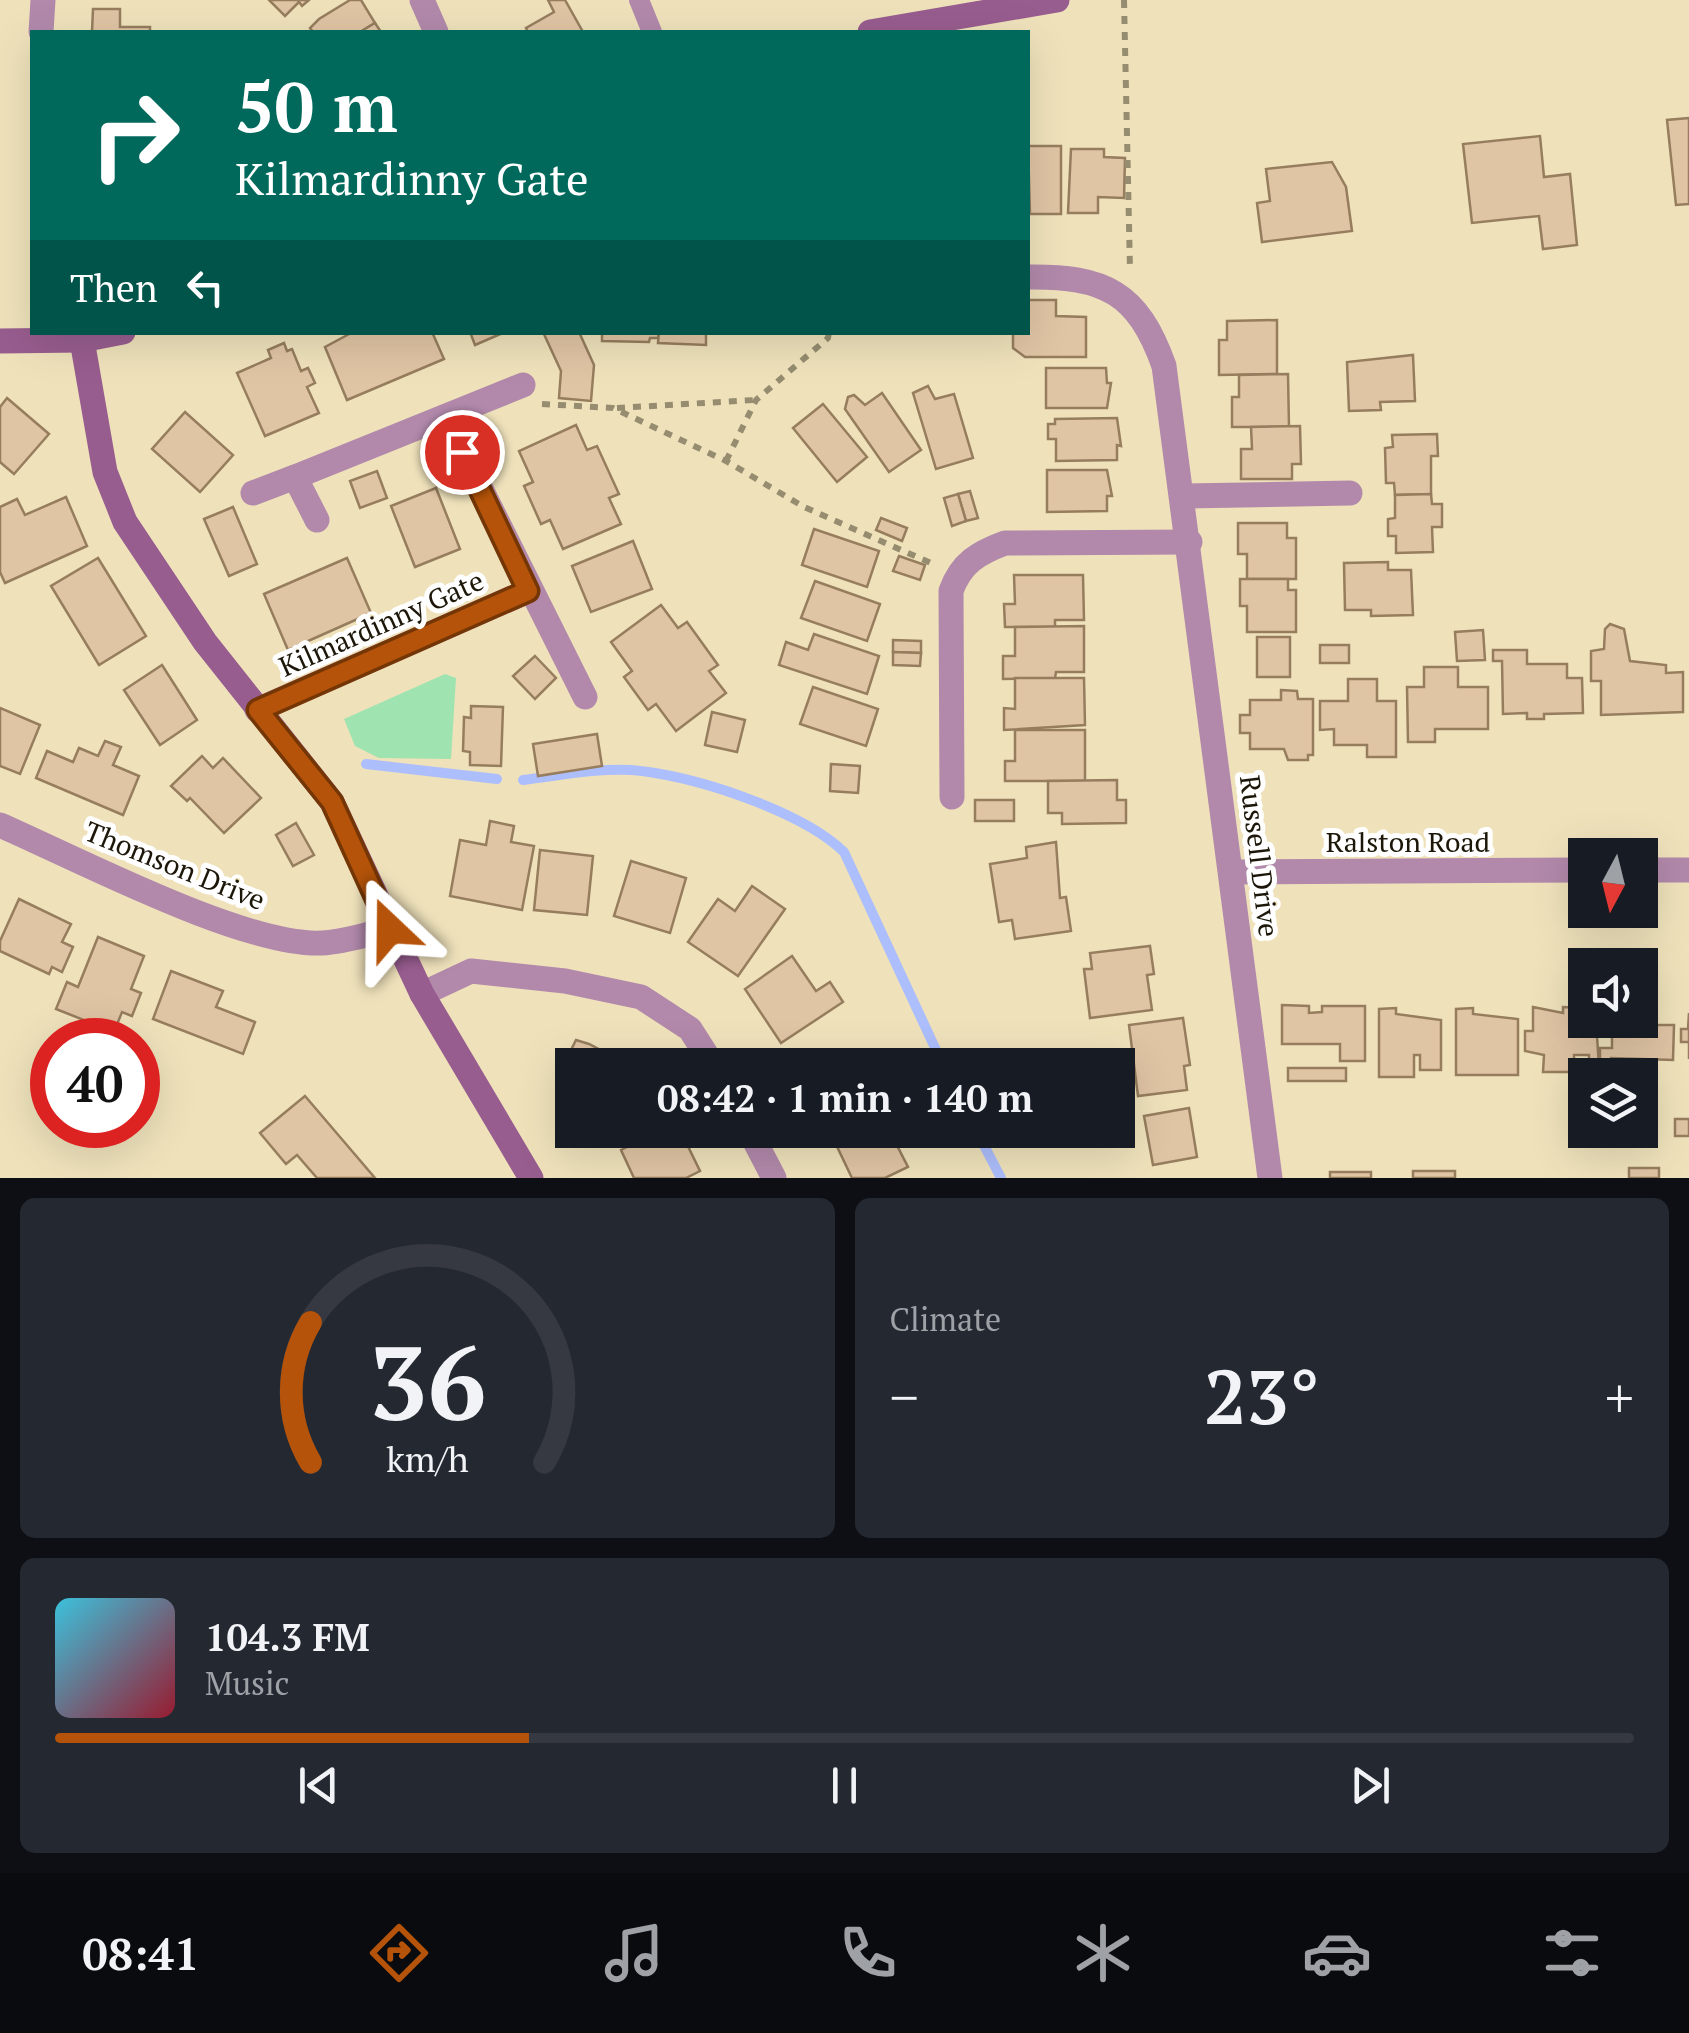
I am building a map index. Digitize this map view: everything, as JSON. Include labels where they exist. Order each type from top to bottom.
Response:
[{"type":"street","points":[[41,30],[43,0]]},
{"type":"street","points":[[422,0],[435,30]]},
{"type":"street","points":[[882,30],[1058,0]]},
{"type":"street","points":[[1030,277],[1063,277],[1099,285],[1131,301]]},
{"type":"street","name":"Russell Drive","points":[[1131,301],[1152,329],[1164,366],[1185,496],[1270,1178]]},
{"type":"street","points":[[0,341],[32,337],[82,340],[108,335]]},
{"type":"street","points":[[82,340],[89,399],[105,472],[125,522],[258,710],[332,802],[422,994],[531,1178]]},
{"type":"street","points":[[252,493],[523,385]]},
{"type":"street","name":"Kilmardinny Gate","points":[[445,417],[528,591],[586,697]]},
{"type":"street","points":[[296,477],[317,520]]},
{"type":"street","points":[[1185,496],[1350,493]]},
{"type":"street","points":[[952,797],[951,591],[958,571],[980,552],[1005,544],[1190,542]]},
{"type":"street","name":"Kilmardinny Gate","points":[[258,710],[528,591]]},
{"type":"street","name":"Thomson Drive","points":[[0,824],[218,919],[261,933],[321,944],[390,929]]},
{"type":"street","name":"Ralston Road","points":[[1232,872],[1568,870]]},
{"type":"street","points":[[1658,870],[1689,870]]},
{"type":"street","points":[[422,994],[471,971],[566,981],[641,997],[690,1029],[702,1048]]},
{"type":"street","points":[[758,1148],[774,1178]]},
{"type":"lane","points":[[639,0],[651,30]]},
{"type":"path","points":[[1124,0],[1131,301]]},
{"type":"path","points":[[726,460],[756,400],[828,335]]},
{"type":"path","points":[[523,385],[538,403],[613,408],[756,400]]},
{"type":"path","points":[[613,408],[726,460],[804,506],[958,571]]},
{"type":"green space","points":[[445,674],[456,678],[451,759],[379,758],[355,746],[344,719]]},
{"type":"building","points":[[269,0],[309,0],[302,6],[299,2],[285,16]]},
{"type":"building","points":[[350,0],[361,0],[375,23],[363,30],[312,30],[319,19]]},
{"type":"building","points":[[548,0],[565,0],[582,30],[527,30],[554,12]]},
{"type":"building","points":[[93,9],[120,9],[120,27],[150,27],[150,30],[92,30]]},
{"type":"building","points":[[1689,118],[1689,204],[1676,205],[1667,120]]},
{"type":"building","points":[[1540,136],[1544,177],[1570,174],[1577,245],[1543,249],[1539,216],[1472,223],[1463,144]]},
{"type":"building","points":[[1030,146],[1061,146],[1061,214],[1030,214]]},
{"type":"building","points":[[1071,149],[1104,149],[1104,157],[1125,158],[1124,198],[1098,197],[1098,213],[1068,213]]},
{"type":"building","points":[[1332,162],[1346,187],[1352,231],[1262,242],[1257,203],[1270,201],[1266,169]]},
{"type":"building","points":[[1030,300],[1056,300],[1056,316],[1086,317],[1086,357],[1025,357],[1013,348],[1013,335],[1030,335]]},
{"type":"building","points":[[1277,320],[1277,374],[1219,375],[1219,340],[1227,340],[1227,321]]},
{"type":"building","points":[[347,335],[433,335],[444,359],[347,400],[325,347]]},
{"type":"building","points":[[471,335],[498,335],[475,345]]},
{"type":"building","points":[[544,335],[580,335],[594,365],[591,401],[559,398],[561,371]]},
{"type":"building","points":[[602,335],[658,335],[649,342],[602,341]]},
{"type":"building","points":[[659,335],[706,335],[706,345],[658,343]]},
{"type":"building","points":[[284,343],[287,351],[292,349],[301,371],[308,368],[315,383],[307,387],[319,413],[265,436],[237,373],[271,358],[268,350]]},
{"type":"building","points":[[1413,355],[1415,401],[1380,402],[1381,410],[1349,411],[1347,362]]},
{"type":"building","points":[[1046,368],[1106,368],[1107,383],[1111,383],[1107,408],[1046,408]]},
{"type":"building","points":[[1288,374],[1289,427],[1232,427],[1232,397],[1239,397],[1239,375]]},
{"type":"building","points":[[928,386],[935,399],[954,394],[973,458],[936,469],[913,393]]},
{"type":"building","points":[[882,393],[921,450],[889,472],[845,409],[848,397],[854,395],[865,405]]},
{"type":"building","points":[[7,398],[49,434],[14,474],[0,462],[0,407]]},
{"type":"building","points":[[823,404],[867,457],[837,482],[793,428]]},
{"type":"building","points":[[185,412],[233,455],[200,492],[152,449]]},
{"type":"building","points":[[1117,418],[1121,446],[1117,445],[1117,460],[1056,461],[1056,439],[1048,439],[1048,424],[1055,424],[1055,419]]},
{"type":"building","points":[[576,425],[587,450],[597,446],[619,494],[609,498],[621,524],[563,549],[550,520],[541,524],[524,486],[533,482],[519,451]]},
{"type":"building","points":[[1300,426],[1301,464],[1292,464],[1292,479],[1241,479],[1241,449],[1252,449],[1251,427]]},
{"type":"building","points":[[1437,434],[1438,456],[1431,456],[1431,494],[1395,495],[1394,483],[1386,483],[1385,448],[1393,447],[1392,435]]},
{"type":"building","points":[[1047,470],[1107,470],[1112,496],[1107,496],[1107,511],[1047,512]]},
{"type":"building","points":[[377,471],[387,498],[360,508],[350,481]]},
{"type":"building","points":[[436,488],[460,549],[415,567],[391,506]]},
{"type":"building","points":[[970,491],[978,518],[966,521],[958,494]]},
{"type":"building","points":[[958,494],[966,521],[952,526],[944,498]]},
{"type":"building","points":[[1431,494],[1432,504],[1442,504],[1442,527],[1432,527],[1433,552],[1396,553],[1396,536],[1388,536],[1388,519],[1395,518],[1395,495]]},
{"type":"building","points":[[66,497],[87,546],[5,583],[0,572],[0,507],[17,499],[25,515]]},
{"type":"building","points":[[233,507],[257,564],[229,576],[204,519]]},
{"type":"building","points":[[881,518],[907,528],[902,541],[876,530]]},
{"type":"building","points":[[1238,523],[1287,523],[1287,538],[1296,538],[1296,579],[1247,579],[1247,554],[1238,554]]},
{"type":"building","points":[[814,529],[879,551],[867,587],[802,565]]},
{"type":"building","points":[[633,541],[652,589],[591,612],[572,566]]},
{"type":"building","points":[[899,556],[925,565],[920,580],[893,571]]},
{"type":"building","points":[[98,558],[146,636],[99,665],[51,586]]},
{"type":"building","points":[[347,558],[371,613],[288,650],[264,594]]},
{"type":"building","points":[[1388,562],[1388,570],[1411,570],[1413,615],[1371,616],[1371,610],[1345,610],[1344,563]]},
{"type":"building","points":[[1014,575],[1083,575],[1084,620],[1055,620],[1055,627],[1005,627],[1004,604],[1015,604]]},
{"type":"building","points":[[1240,579],[1288,579],[1288,590],[1296,590],[1296,632],[1247,632],[1247,606],[1240,606]]},
{"type":"building","points":[[815,581],[880,604],[867,641],[801,618]]},
{"type":"building","points":[[661,605],[678,628],[687,622],[718,665],[709,671],[726,693],[676,731],[656,704],[648,710],[624,677],[632,671],[611,642]]},
{"type":"building","points":[[1610,624],[1624,629],[1630,661],[1666,665],[1666,673],[1683,672],[1683,712],[1601,715],[1601,681],[1591,681],[1591,651],[1604,649],[1605,629]]},
{"type":"building","points":[[1084,626],[1084,672],[1056,672],[1055,678],[1003,679],[1003,656],[1015,656],[1015,627]]},
{"type":"building","points":[[1483,630],[1485,660],[1457,661],[1455,632]]},
{"type":"building","points":[[814,634],[879,656],[867,694],[779,665],[786,642],[808,650]]},
{"type":"building","points":[[1257,637],[1290,637],[1290,677],[1257,677]]},
{"type":"building","points":[[893,640],[921,641],[921,653],[893,652]]},
{"type":"building","points":[[1320,645],[1349,645],[1349,663],[1320,663]]},
{"type":"building","points":[[1493,650],[1527,650],[1527,664],[1567,664],[1567,678],[1582,678],[1583,713],[1544,714],[1544,719],[1527,719],[1527,713],[1503,714],[1502,661],[1493,661]]},
{"type":"building","points":[[893,652],[921,653],[920,666],[893,665]]},
{"type":"building","points":[[535,656],[556,678],[535,699],[513,676]]},
{"type":"building","points":[[162,665],[197,720],[160,745],[124,690]]},
{"type":"building","points":[[1424,667],[1458,667],[1458,687],[1488,687],[1488,729],[1435,729],[1435,742],[1408,742],[1407,687],[1424,687]]},
{"type":"building","points":[[1015,678],[1084,678],[1085,725],[1004,730],[1004,708],[1015,709]]},
{"type":"building","points":[[1348,679],[1377,679],[1377,701],[1396,701],[1396,757],[1367,757],[1367,745],[1334,745],[1334,729],[1320,730],[1320,701],[1348,701]]},
{"type":"building","points":[[813,687],[878,709],[866,746],[800,724]]},
{"type":"building","points":[[1281,690],[1297,691],[1298,699],[1313,699],[1313,755],[1308,755],[1308,760],[1288,760],[1284,749],[1250,749],[1250,733],[1240,733],[1240,715],[1250,715],[1250,700],[1281,700]]},
{"type":"building","points":[[471,706],[503,707],[501,766],[470,765],[470,752],[463,751],[464,717],[471,718]]},
{"type":"building","points":[[0,708],[40,725],[20,774],[0,766]]},
{"type":"building","points":[[712,712],[745,720],[737,752],[705,745]]},
{"type":"building","points":[[1015,730],[1085,730],[1085,781],[1005,781],[1005,761],[1015,761]]},
{"type":"building","points":[[597,734],[602,766],[538,776],[533,744]]},
{"type":"building","points":[[105,741],[121,747],[113,765],[139,776],[123,815],[36,778],[47,751],[73,762],[79,748],[98,756]]},
{"type":"building","points":[[202,756],[213,768],[223,758],[261,798],[224,833],[190,798],[187,801],[171,786]]},
{"type":"building","points":[[831,764],[860,766],[858,793],[830,791]]},
{"type":"building","points":[[1117,780],[1117,800],[1126,800],[1126,823],[1062,824],[1062,813],[1048,813],[1048,781]]},
{"type":"building","points":[[975,800],[1014,800],[1014,821],[975,821]]},
{"type":"building","points":[[490,821],[514,826],[511,842],[534,846],[522,910],[450,896],[460,840],[486,845]]},
{"type":"building","points":[[296,823],[314,855],[293,866],[276,835]]},
{"type":"building","points":[[1056,842],[1060,898],[1066,897],[1071,931],[1015,939],[1012,920],[999,922],[990,864],[1027,858],[1026,847]]},
{"type":"building","points":[[540,850],[593,856],[587,915],[534,910]]},
{"type":"building","points":[[631,861],[686,878],[670,933],[614,916]]},
{"type":"building","points":[[752,886],[785,909],[738,976],[688,942],[718,899],[735,911]]},
{"type":"building","points":[[19,899],[71,924],[62,942],[73,947],[62,972],[52,967],[49,974],[0,951],[0,941]]},
{"type":"building","points":[[98,937],[144,956],[131,989],[141,993],[132,1016],[122,1012],[120,1018],[79,1018],[56,1009],[67,982],[78,987]]},
{"type":"building","points":[[1150,946],[1154,974],[1147,975],[1152,1010],[1090,1018],[1084,969],[1092,969],[1090,953]]},
{"type":"building","points":[[792,956],[816,991],[830,982],[843,1002],[781,1043],[745,989]]},
{"type":"building","points":[[171,971],[223,991],[216,1007],[255,1022],[243,1054],[153,1018]]},
{"type":"building","points":[[1282,1005],[1309,1006],[1309,1013],[1322,1012],[1322,1006],[1365,1006],[1365,1061],[1340,1061],[1340,1044],[1282,1044]]},
{"type":"building","points":[[1533,1007],[1563,1013],[1563,1007],[1568,1007],[1568,1038],[1597,1038],[1598,1058],[1574,1055],[1568,1058],[1568,1072],[1543,1072],[1544,1055],[1525,1051],[1525,1031],[1533,1031]]},
{"type":"building","points":[[1396,1008],[1396,1014],[1441,1020],[1441,1070],[1420,1070],[1420,1055],[1414,1055],[1414,1077],[1379,1077],[1379,1009]]},
{"type":"building","points":[[1473,1008],[1473,1014],[1518,1019],[1518,1075],[1456,1075],[1456,1009]]},
{"type":"building","points":[[1689,1013],[1689,1042],[1681,1042],[1681,1029],[1688,1029]]},
{"type":"building","points":[[1183,1018],[1190,1065],[1184,1066],[1187,1090],[1138,1096],[1135,1048],[1129,1025]]},
{"type":"building","points":[[1658,1025],[1674,1025],[1673,1060],[1600,1058],[1600,1048],[1612,1048],[1612,1038],[1658,1038]]},
{"type":"building","points":[[576,1040],[597,1048],[572,1048]]},
{"type":"building","points":[[1288,1068],[1346,1068],[1346,1081],[1288,1081]]},
{"type":"building","points":[[305,1096],[375,1178],[317,1178],[297,1155],[286,1164],[260,1133]]},
{"type":"building","points":[[1189,1108],[1197,1157],[1153,1165],[1144,1116]]},
{"type":"building","points":[[1675,1119],[1689,1119],[1689,1136],[1675,1136]]},
{"type":"building","points":[[689,1148],[700,1171],[686,1178],[634,1178],[621,1150]]},
{"type":"building","points":[[838,1148],[898,1148],[908,1167],[885,1178],[852,1178]]},
{"type":"building","points":[[1629,1168],[1659,1168],[1659,1178],[1629,1178]]},
{"type":"building","points":[[1413,1171],[1455,1171],[1455,1178],[1413,1178]]},
{"type":"building","points":[[1330,1172],[1371,1172],[1371,1178],[1330,1178]]},
{"type":"waterway","points":[[366,764],[497,779]]},
{"type":"waterway","points":[[523,780],[604,770],[655,773],[744,797],[825,837],[844,852],[935,1048]]},
{"type":"waterway","points":[[985,1148],[1001,1178]]},
{"type":"route","points":[[390,929],[332,802],[258,710],[528,591],[462,452]]}]
